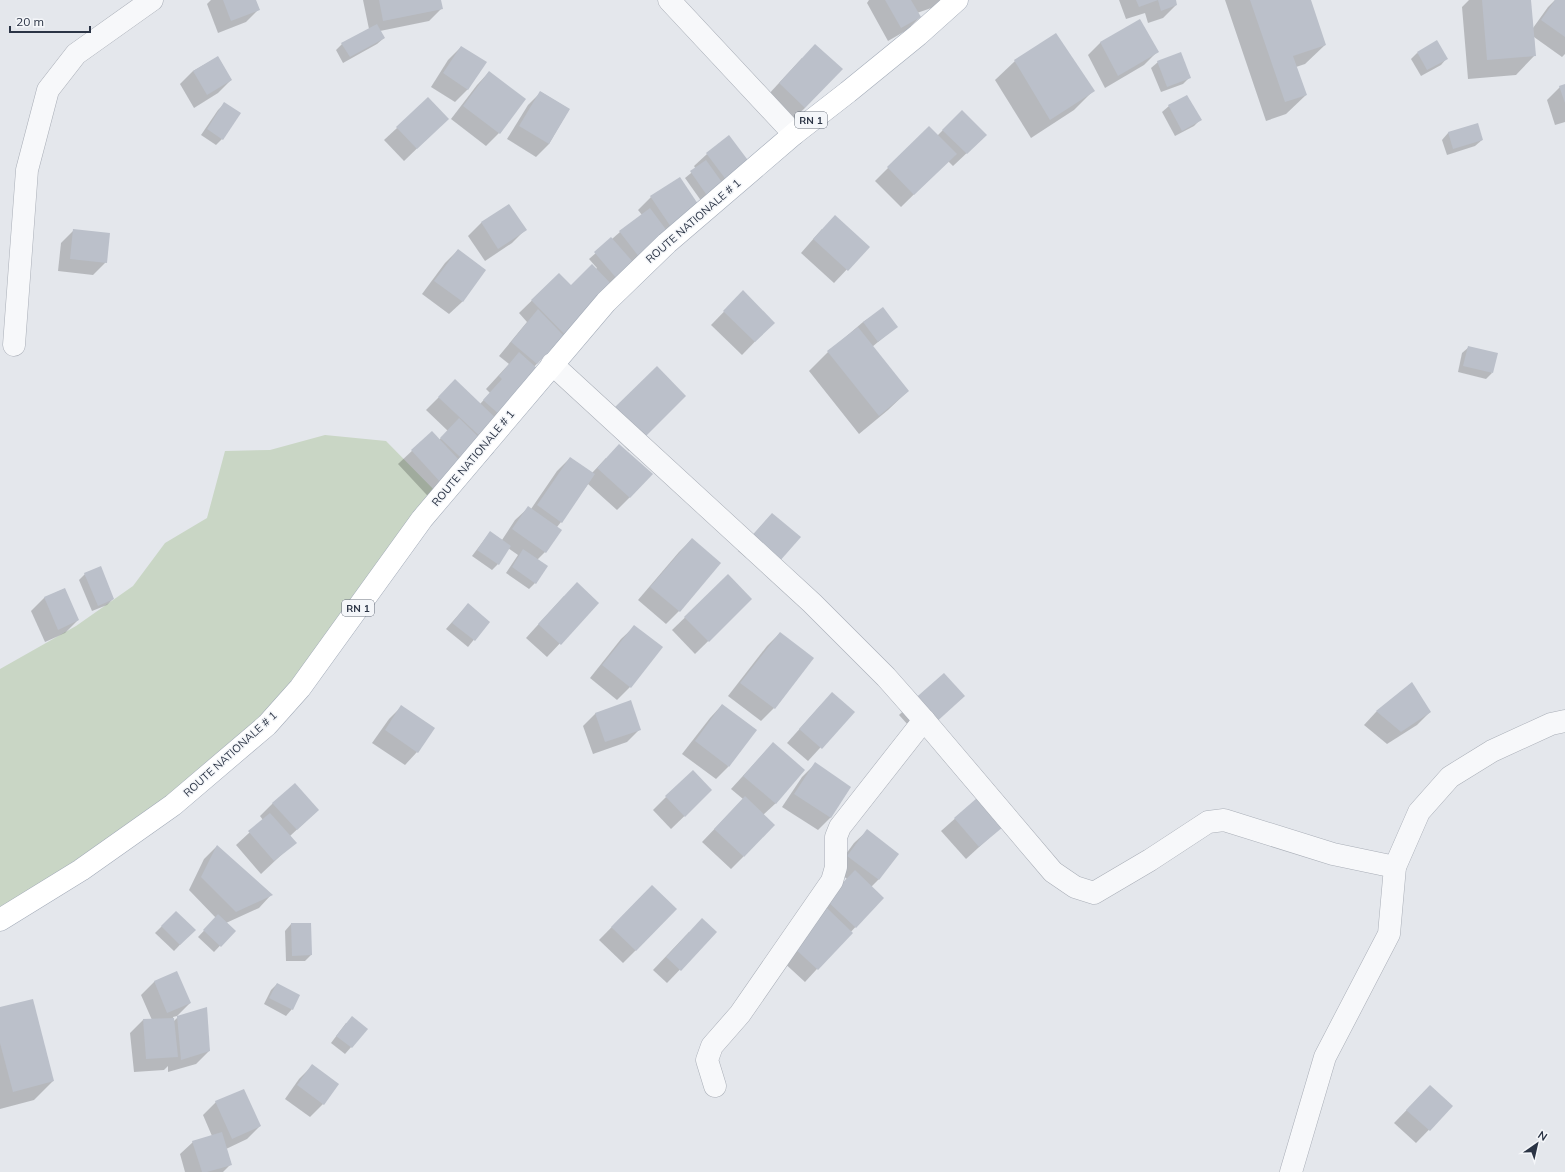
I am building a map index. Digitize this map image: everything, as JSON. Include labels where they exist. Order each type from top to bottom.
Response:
[{"type":"main road","name":"ROUTE NATIONALE # 1","points":[[0,920],[81,870],[173,805],[266,725],[300,688],[422,519],[606,302],[667,242],[794,134],[901,49],[957,0]]},
{"type":"street","points":[[14,345],[27,170],[48,90],[76,54],[152,0]]},
{"type":"street","points":[[669,0],[794,134]]},
{"type":"street","points":[[552,364],[812,603],[886,677],[1053,872],[1075,887],[1094,893],[1150,860],[1208,822],[1224,820],[1333,854],[1395,867]]},
{"type":"street","points":[[715,1086],[707,1060],[712,1046],[740,1014],[832,881],[836,867],[836,836],[840,827],[924,720]]},
{"type":"street","points":[[1291,1172],[1325,1057],[1389,934],[1395,867],[1419,812],[1450,777],[1492,751],[1551,724],[1565,721]]},
{"type":"green space","points":[[325,435],[386,441],[443,499],[189,804],[0,923],[0,669],[76,626],[133,586],[165,543],[207,518],[225,451],[270,450]]},
{"type":"building","points":[[223,0],[256,0],[260,10],[231,21]]},
{"type":"building","points":[[379,0],[441,0],[443,9],[383,21]]},
{"type":"building","points":[[885,0],[911,0],[921,17],[901,28]]},
{"type":"building","points":[[1136,0],[1158,0],[1139,7]]},
{"type":"building","points":[[1158,0],[1176,0],[1177,5],[1161,11]]},
{"type":"building","points":[[1250,0],[1311,0],[1326,45],[1293,56],[1307,95],[1285,102]]},
{"type":"building","points":[[1482,0],[1531,0],[1536,56],[1487,60]]},
{"type":"building","points":[[1555,0],[1565,0],[1565,37],[1541,20]]},
{"type":"building","points":[[1140,19],[1159,52],[1118,76],[1100,42]]},
{"type":"building","points":[[377,24],[385,38],[350,57],[341,43]]},
{"type":"building","points":[[1056,33],[1095,91],[1050,120],[1014,60]]},
{"type":"building","points":[[1437,40],[1448,59],[1427,70],[1417,52]]},
{"type":"building","points":[[815,44],[843,69],[805,108],[779,83]]},
{"type":"building","points":[[461,46],[487,62],[468,90],[443,73]]},
{"type":"building","points":[[1181,52],[1191,78],[1167,87],[1157,61]]},
{"type":"building","points":[[218,56],[232,80],[207,95],[193,71]]},
{"type":"building","points":[[489,71],[526,99],[500,134],[463,106]]},
{"type":"building","points":[[1565,84],[1565,103],[1559,86]]},
{"type":"building","points":[[540,91],[570,109],[549,144],[519,126]]},
{"type":"building","points":[[1187,95],[1202,120],[1182,131],[1168,105]]},
{"type":"building","points":[[428,97],[449,119],[417,149],[396,127]]},
{"type":"building","points":[[224,102],[241,113],[223,140],[207,129]]},
{"type":"building","points":[[962,110],[987,135],[967,154],[942,130]]},
{"type":"building","points":[[1478,123],[1483,140],[1453,149],[1448,132]]},
{"type":"building","points":[[929,126],[957,154],[914,195],[887,167]]},
{"type":"building","points":[[729,135],[753,167],[730,185],[706,153]]},
{"type":"building","points":[[706,160],[724,185],[708,197],[690,171]]},
{"type":"building","points":[[680,177],[704,213],[675,233],[650,196]]},
{"type":"building","points":[[509,204],[527,230],[498,249],[481,222]]},
{"type":"building","points":[[650,208],[673,239],[643,262],[619,231]]},
{"type":"building","points":[[835,215],[870,247],[848,271],[813,239]]},
{"type":"building","points":[[73,229],[110,233],[107,263],[70,259]]},
{"type":"building","points":[[611,237],[641,271],[623,286],[594,252]]},
{"type":"building","points":[[458,249],[486,270],[463,302],[434,281]]},
{"type":"building","points":[[592,264],[620,293],[571,341],[531,300],[559,273],[571,285]]},
{"type":"building","points":[[743,290],[775,323],[755,342],[723,311]]},
{"type":"building","points":[[883,307],[898,327],[878,342],[863,322]]},
{"type":"building","points":[[538,309],[564,336],[537,364],[511,342]]},
{"type":"building","points":[[858,327],[909,391],[879,416],[827,351]]},
{"type":"building","points":[[1468,346],[1498,353],[1493,373],[1463,366]]},
{"type":"building","points":[[519,352],[551,381],[511,425],[483,400],[502,379],[499,376]]},
{"type":"building","points":[[657,366],[686,396],[643,439],[613,409]]},
{"type":"building","points":[[455,379],[503,425],[486,442],[438,397]]},
{"type":"building","points":[[459,418],[494,452],[476,472],[440,438]]},
{"type":"building","points":[[432,431],[473,475],[452,495],[411,450]]},
{"type":"building","points":[[619,444],[653,474],[630,498],[597,468]]},
{"type":"building","points":[[570,457],[595,474],[562,523],[537,505]]},
{"type":"building","points":[[528,506],[562,530],[546,553],[512,529]]},
{"type":"building","points":[[772,513],[801,537],[779,562],[750,538]]},
{"type":"building","points":[[490,531],[511,546],[499,565],[477,550]]},
{"type":"building","points":[[692,538],[721,563],[680,612],[650,587]]},
{"type":"building","points":[[523,549],[548,566],[536,584],[512,567]]},
{"type":"building","points":[[101,566],[114,599],[98,606],[84,573]]},
{"type":"building","points":[[728,574],[752,599],[709,642],[684,617]]},
{"type":"building","points":[[577,582],[599,603],[561,645],[538,624]]},
{"type":"building","points":[[65,588],[79,620],[58,630],[44,597]]},
{"type":"building","points":[[468,603],[490,622],[475,641],[452,623]]},
{"type":"building","points":[[634,625],[663,647],[631,688],[602,665]]},
{"type":"building","points":[[780,632],[814,658],[775,709],[740,683]]},
{"type":"building","points":[[944,673],[965,696],[933,725],[911,702]]},
{"type":"building","points":[[1412,682],[1431,712],[1401,732],[1376,711]]},
{"type":"building","points":[[832,692],[855,712],[822,749],[799,729]]},
{"type":"building","points":[[631,700],[641,730],[605,742],[595,713]]},
{"type":"building","points":[[722,704],[757,730],[729,767],[695,741]]},
{"type":"building","points":[[401,705],[435,728],[418,753],[385,730]]},
{"type":"building","points":[[773,742],[805,770],[776,804],[743,776]]},
{"type":"building","points":[[815,762],[851,787],[831,818],[794,794]]},
{"type":"building","points":[[693,770],[712,790],[685,817],[665,796]]},
{"type":"building","points":[[295,783],[319,810],[297,830],[272,803]]},
{"type":"building","points":[[745,796],[775,825],[744,857],[714,829]]},
{"type":"building","points":[[977,798],[1003,827],[979,847],[954,818]]},
{"type":"building","points":[[270,813],[297,843],[274,861],[248,831]]},
{"type":"building","points":[[867,829],[899,854],[879,880],[847,856]]},
{"type":"building","points":[[217,845],[273,895],[236,912],[201,877]]},
{"type":"building","points":[[855,870],[884,898],[856,928],[826,900]]},
{"type":"building","points":[[652,885],[677,909],[636,951],[611,927]]},
{"type":"building","points":[[827,908],[853,933],[818,970],[792,946]]},
{"type":"building","points":[[176,911],[196,930],[180,945],[161,926]]},
{"type":"building","points":[[218,914],[236,931],[221,947],[203,930]]},
{"type":"building","points":[[702,918],[717,932],[681,971],[666,957]]},
{"type":"building","points":[[291,923],[311,923],[312,955],[292,956]]},
{"type":"building","points":[[177,971],[191,1003],[167,1013],[154,981]]},
{"type":"building","points":[[277,983],[300,995],[293,1010],[269,998]]},
{"type":"building","points":[[33,999],[54,1081],[13,1092],[0,1043],[0,1007]]},
{"type":"building","points":[[207,1007],[210,1051],[181,1060],[177,1016]]},
{"type":"building","points":[[352,1016],[368,1029],[352,1048],[336,1036]]},
{"type":"building","points":[[174,1018],[178,1057],[146,1059],[143,1019]]},
{"type":"building","points":[[312,1064],[339,1084],[324,1105],[297,1085]]},
{"type":"building","points":[[1430,1085],[1453,1106],[1430,1131],[1406,1110]]},
{"type":"building","points":[[244,1089],[261,1126],[232,1139],[215,1101]]},
{"type":"building","points":[[222,1132],[232,1165],[202,1172],[192,1141]]}]
